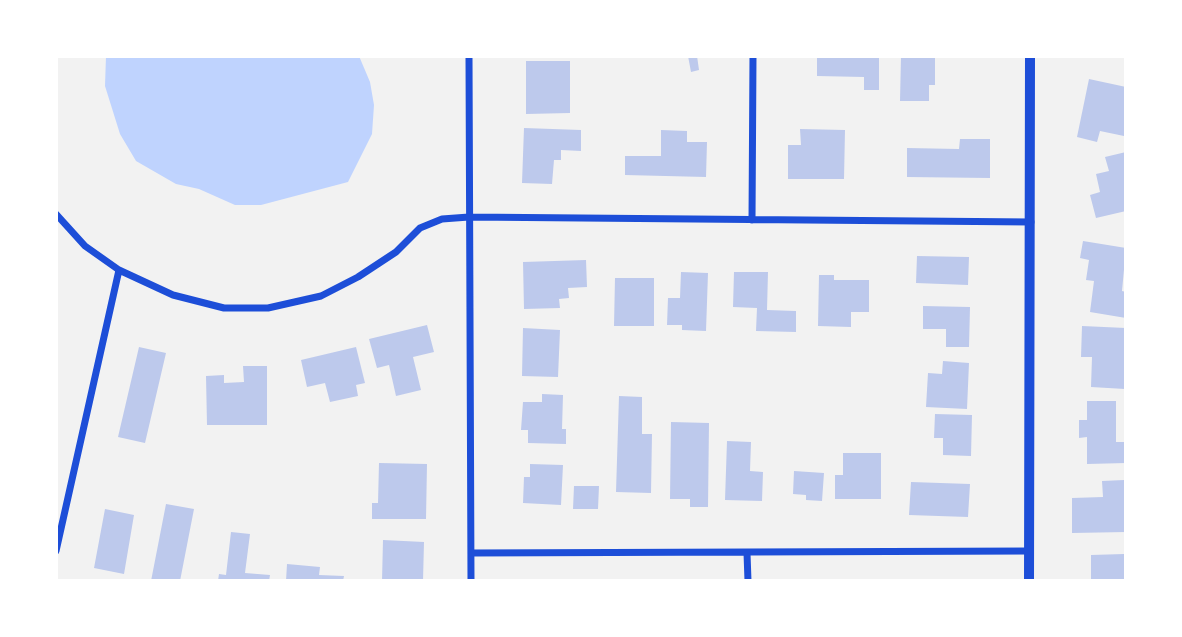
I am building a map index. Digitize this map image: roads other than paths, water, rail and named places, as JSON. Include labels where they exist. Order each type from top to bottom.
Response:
[{"type":"street","points":[[470,56],[471,581]]},
{"type":"street","points":[[752,220],[753,56]]},
{"type":"street","points":[[1029,581],[1030,56]]},
{"type":"street","points":[[56,214],[85,246],[119,270],[173,295],[224,308],[268,308],[321,296],[358,277],[396,252],[420,228],[442,219],[470,217],[1031,222]]},
{"type":"street","points":[[56,551],[119,270]]},
{"type":"street","points":[[471,553],[1029,551]]},
{"type":"street","points":[[747,553],[748,581]]},
{"type":"water","points":[[106,56],[359,56],[370,82],[374,105],[372,134],[348,182],[261,205],[235,205],[199,189],[176,184],[136,161],[120,134],[105,86]]}]
